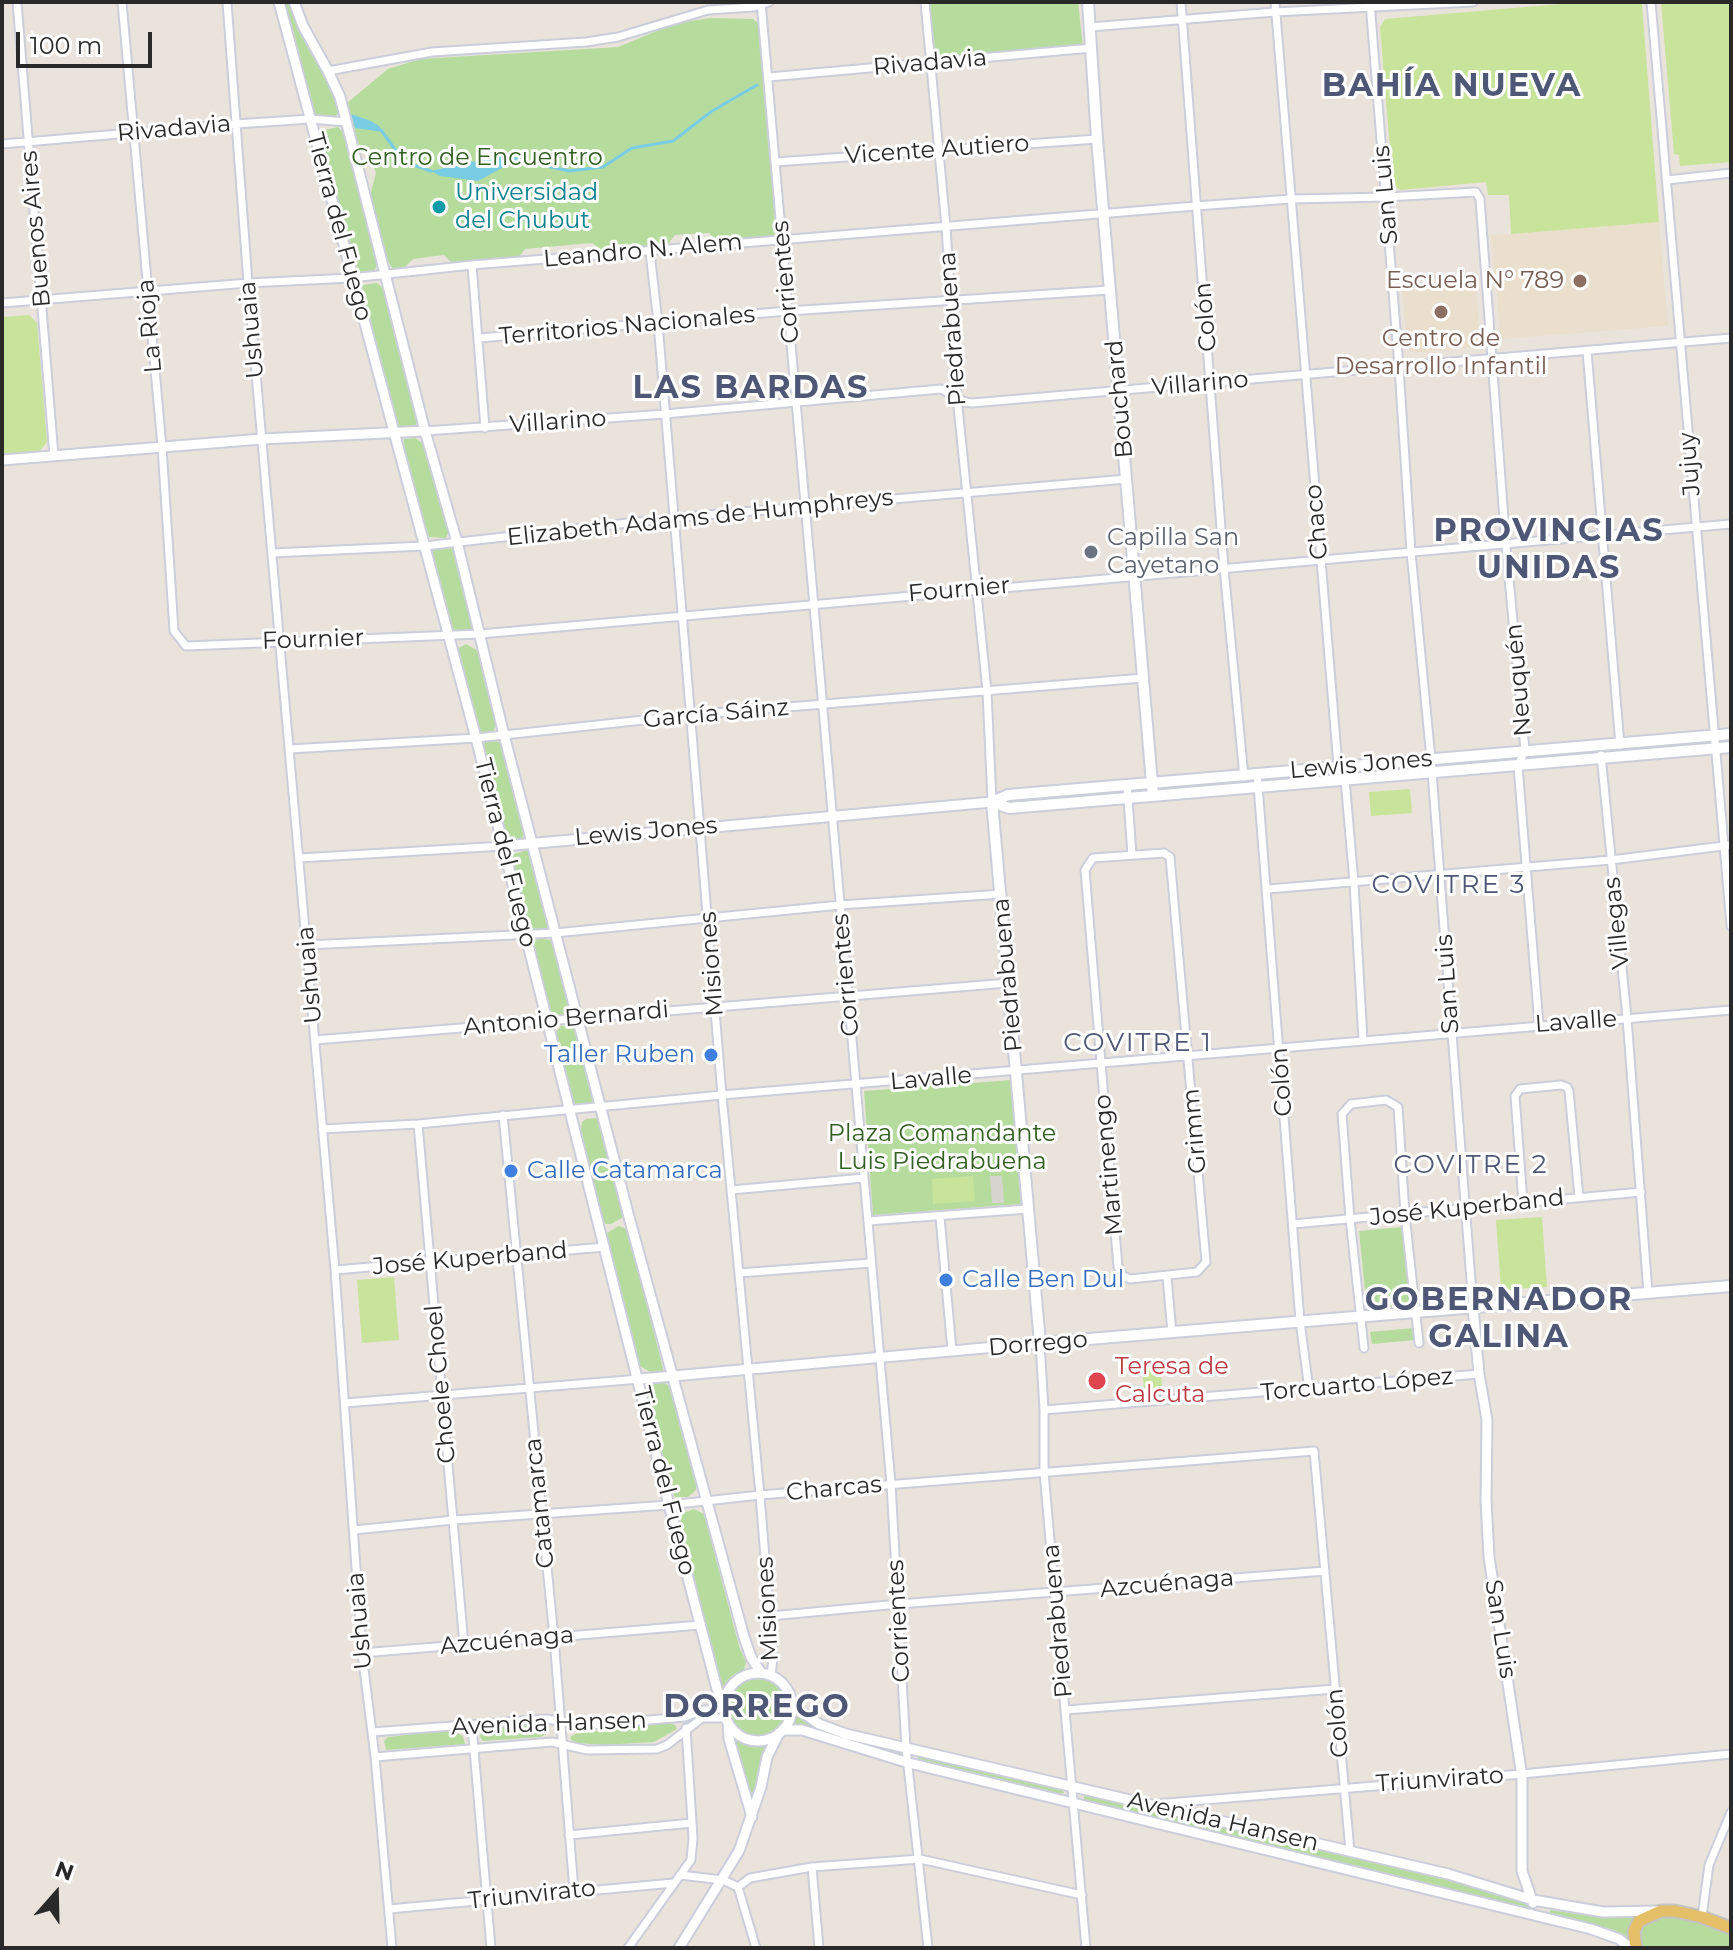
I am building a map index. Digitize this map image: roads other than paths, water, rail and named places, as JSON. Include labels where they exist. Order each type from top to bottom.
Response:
[{"type":"main road","name":"Bouchard","points":[[1088,2],[1153,795]]},
{"type":"main road","name":"Lewis Jones","points":[[992,802],[1008,795],[1731,734]]},
{"type":"main road","name":"Lewis Jones","points":[[992,802],[1009,808],[1731,747]]},
{"type":"main road","name":"Piedrabuena","points":[[992,802],[1040,1343]]},
{"type":"main road","name":"Dorrego","points":[[1040,1343],[1731,1286]]},
{"type":"main road","points":[[1634,1948],[1634,1931],[1639,1921],[1661,1911],[1702,1917],[1731,1928]]},
{"type":"street","name":"Buenos Aires","points":[[17,2],[54,456]]},
{"type":"street","name":"La Rioja","points":[[122,2],[162,447],[174,631],[186,646]]},
{"type":"street","name":"Ushuaia","points":[[227,2],[248,283],[335,1270],[362,1653],[375,1757],[392,1948]]},
{"type":"street","name":"Tierra del Fuego","points":[[279,2],[476,738],[640,1379],[669,1505],[752,1817]]},
{"type":"street","name":"Tierra del Fuego","points":[[294,2],[340,97],[672,1376],[744,1637],[751,1657],[766,1674]]},
{"type":"street","name":"Corrientes","points":[[762,2],[891,1484],[906,1748],[928,1948]]},
{"type":"street","points":[[328,71],[432,52],[586,42],[618,37],[708,10],[754,7],[769,2]]},
{"type":"street","name":"Piedrabuena","points":[[925,2],[946,227],[957,397],[987,691],[992,802]]},
{"type":"street","name":"Colón","points":[[1181,2],[1224,568],[1246,787]]},
{"type":"street","name":"Chaco","points":[[1275,2],[1338,766],[1345,779],[1354,883],[1363,1040]]},
{"type":"street","points":[[1090,27],[1370,5],[1473,2]]},
{"type":"street","name":"Jujuy","points":[[1651,2],[1695,527],[1727,846],[1731,926]]},
{"type":"street","name":"San Luis","points":[[1370,5],[1473,1307],[1487,1420],[1486,1500],[1492,1586],[1522,1774],[1522,1871],[1533,1900],[1533,1915]]},
{"type":"street","name":"Rivadavia","points":[[769,77],[1092,48]]},
{"type":"street","name":"Rivadavia","points":[[2,144],[310,119],[346,122]]},
{"type":"street","name":"Vicente Autiero","points":[[776,162],[1097,139]]},
{"type":"street","points":[[1667,180],[1731,173]]},
{"type":"street","name":"Leandro N. Alem","points":[[2,303],[351,278],[472,265],[1196,206],[1476,192]]},
{"type":"street","name":"Neuquén","points":[[1476,192],[1480,199],[1525,750],[1518,766],[1539,1025]]},
{"type":"street","name":"Misiones","points":[[650,252],[770,1616],[773,1658],[766,1674]]},
{"type":"street","points":[[472,265],[485,428]]},
{"type":"street","name":"Territorios Nacionales","points":[[480,338],[788,311],[1110,290]]},
{"type":"street","name":"Villarino","points":[[2,460],[262,439],[485,428],[941,389],[972,403],[1731,338]]},
{"type":"street","points":[[1587,351],[1621,756]]},
{"type":"street","name":"Elizabeth Adams de Humphreys","points":[[272,553],[424,546],[672,518],[1127,479]]},
{"type":"street","name":"Fournier","points":[[186,646],[448,637],[1731,524]]},
{"type":"street","name":"García Sáinz","points":[[290,749],[476,738],[690,715],[1143,678]]},
{"type":"street","name":"Villegas","points":[[1600,745],[1627,1018],[1648,1293]]},
{"type":"street","name":"Colón","points":[[1257,773],[1300,1321],[1309,1390]]},
{"type":"street","points":[[1127,785],[1132,855]]},
{"type":"street","name":"Lewis Jones","points":[[299,858],[504,846],[992,802]]},
{"type":"street","points":[[1268,889],[1611,860],[1727,846]]},
{"type":"street","name":"Grimm","points":[[1132,855],[1164,853],[1170,857],[1189,1056],[1206,1262],[1197,1272],[1167,1277]]},
{"type":"street","name":"Martinengo","points":[[1132,855],[1093,858],[1085,870],[1101,1064],[1118,1267],[1123,1276],[1130,1279],[1167,1277]]},
{"type":"street","points":[[307,945],[555,933],[840,905],[1002,894]]},
{"type":"street","name":"Antonio Bernardi","points":[[315,1040],[1008,983]]},
{"type":"street","name":"Lavalle","points":[[322,1129],[418,1124],[722,1095],[1731,1010]]},
{"type":"street","points":[[1523,1202],[1515,1096],[1520,1089],[1561,1085],[1569,1091],[1579,1197]]},
{"type":"street","points":[[1364,1348],[1342,1114],[1351,1104],[1386,1100],[1398,1107],[1405,1214],[1419,1343]]},
{"type":"street","name":"Catamarca","points":[[503,1115],[554,1638],[574,1891]]},
{"type":"street","name":"Choele Choel","points":[[418,1124],[464,1645]]},
{"type":"street","points":[[731,1190],[864,1178]]},
{"type":"street","name":"José Kuperband","points":[[1293,1224],[1641,1192]]},
{"type":"street","points":[[868,1221],[1028,1209]]},
{"type":"street","points":[[940,1217],[952,1351]]},
{"type":"street","name":"José Kuperband","points":[[335,1270],[605,1247]]},
{"type":"street","points":[[739,1273],[871,1263]]},
{"type":"street","points":[[1167,1277],[1172,1333]]},
{"type":"street","name":"Piedrabuena","points":[[1040,1343],[1044,1472],[1086,1948]]},
{"type":"street","name":"Dorrego","points":[[345,1403],[1040,1343]]},
{"type":"street","name":"Torcuarto López","points":[[1044,1410],[1479,1374]]},
{"type":"street","name":"Colón","points":[[1314,1451],[1350,1851]]},
{"type":"street","name":"Charcas","points":[[354,1530],[1314,1451]]},
{"type":"street","name":"Azcuénaga","points":[[770,1616],[1325,1571]]},
{"type":"street","name":"Azcuénaga","points":[[362,1653],[700,1625]]},
{"type":"street","points":[[679,1948],[739,1851],[752,1817],[767,1757],[781,1732],[791,1714],[792,1705],[786,1687],[766,1674],[752,1674],[736,1682],[726,1696],[726,1713],[741,1736],[760,1741],[781,1732]]},
{"type":"street","points":[[1066,1710],[1335,1689]]},
{"type":"street","name":"Avenida Hansen","points":[[792,1705],[819,1724],[846,1734],[1448,1874],[1533,1900],[1603,1912],[1661,1911]]},
{"type":"street","name":"Avenida Hansen","points":[[372,1732],[546,1719],[585,1725],[685,1717],[704,1710],[726,1713]]},
{"type":"street","name":"Avenida Hansen","points":[[375,1757],[561,1742],[587,1750],[657,1749],[702,1718],[726,1713]]},
{"type":"street","points":[[628,1948],[691,1860],[693,1852],[685,1717]]},
{"type":"street","points":[[472,1726],[491,1948]]},
{"type":"street","name":"Avenida Hansen","points":[[781,1732],[802,1730],[909,1763],[1591,1929],[1634,1948]]},
{"type":"street","name":"Triunvirato","points":[[1149,1804],[1731,1754]]},
{"type":"street","points":[[1702,1917],[1709,1865],[1731,1812]]},
{"type":"street","points":[[569,1835],[692,1823]]},
{"type":"street","points":[[738,1887],[750,1878],[812,1867],[920,1859],[1082,1895]]},
{"type":"street","points":[[812,1867],[819,1948]]},
{"type":"street","points":[[680,1875],[723,1880],[738,1887],[756,1948]]},
{"type":"street","name":"Triunvirato","points":[[389,1909],[674,1883]]},
{"type":"water","points":[[351,114],[371,121],[383,132],[355,128]]},
{"type":"water","points":[[498,156],[515,157],[529,163],[511,163],[478,181],[440,176],[431,171]]},
{"type":"waterway","points":[[529,162],[569,171],[603,167],[632,148],[673,141],[712,111],[757,85]]},
{"type":"waterway","points":[[381,130],[404,162],[431,171]]},
{"type":"place","name":"Universidad del Chubut","points":[[439,207]]},
{"type":"place","name":"Escuela N° 789","points":[[1580,281]]},
{"type":"place","name":"Centro de Desarrollo Infantil","points":[[1441,312]]},
{"type":"place","name":"Capilla San Cayetano","points":[[1091,552]]},
{"type":"place","name":"Taller Ruben","points":[[711,1055]]},
{"type":"place","name":"Calle Catamarca","points":[[511,1171]]},
{"type":"place","name":"Calle Ben Dul","points":[[946,1280]]},
{"type":"place","name":"Teresa de Calcuta","points":[[1097,1381]]},
{"type":"district","name":"BAHÍA NUEVA","points":[[1452,87]]},
{"type":"district","name":"LAS BARDAS","points":[[751,389]]},
{"type":"district","name":"PROVINCIAS UNIDAS","points":[[1549,550]]},
{"type":"district","name":"COVITRE 3","points":[[1449,885]]},
{"type":"district","name":"COVITRE 1","points":[[1138,1043]]},
{"type":"district","name":"COVITRE 2","points":[[1471,1165]]},
{"type":"district","name":"GOBERNADOR GALINA","points":[[1499,1320]]},
{"type":"district","name":"DORREGO","points":[[757,1708]]},
{"type":"park label","name":"Centro de Encuentro","points":[[477,158]]},
{"type":"park label","name":"Plaza Comandante Luis Piedrabuena","points":[[942,1148]]}]
